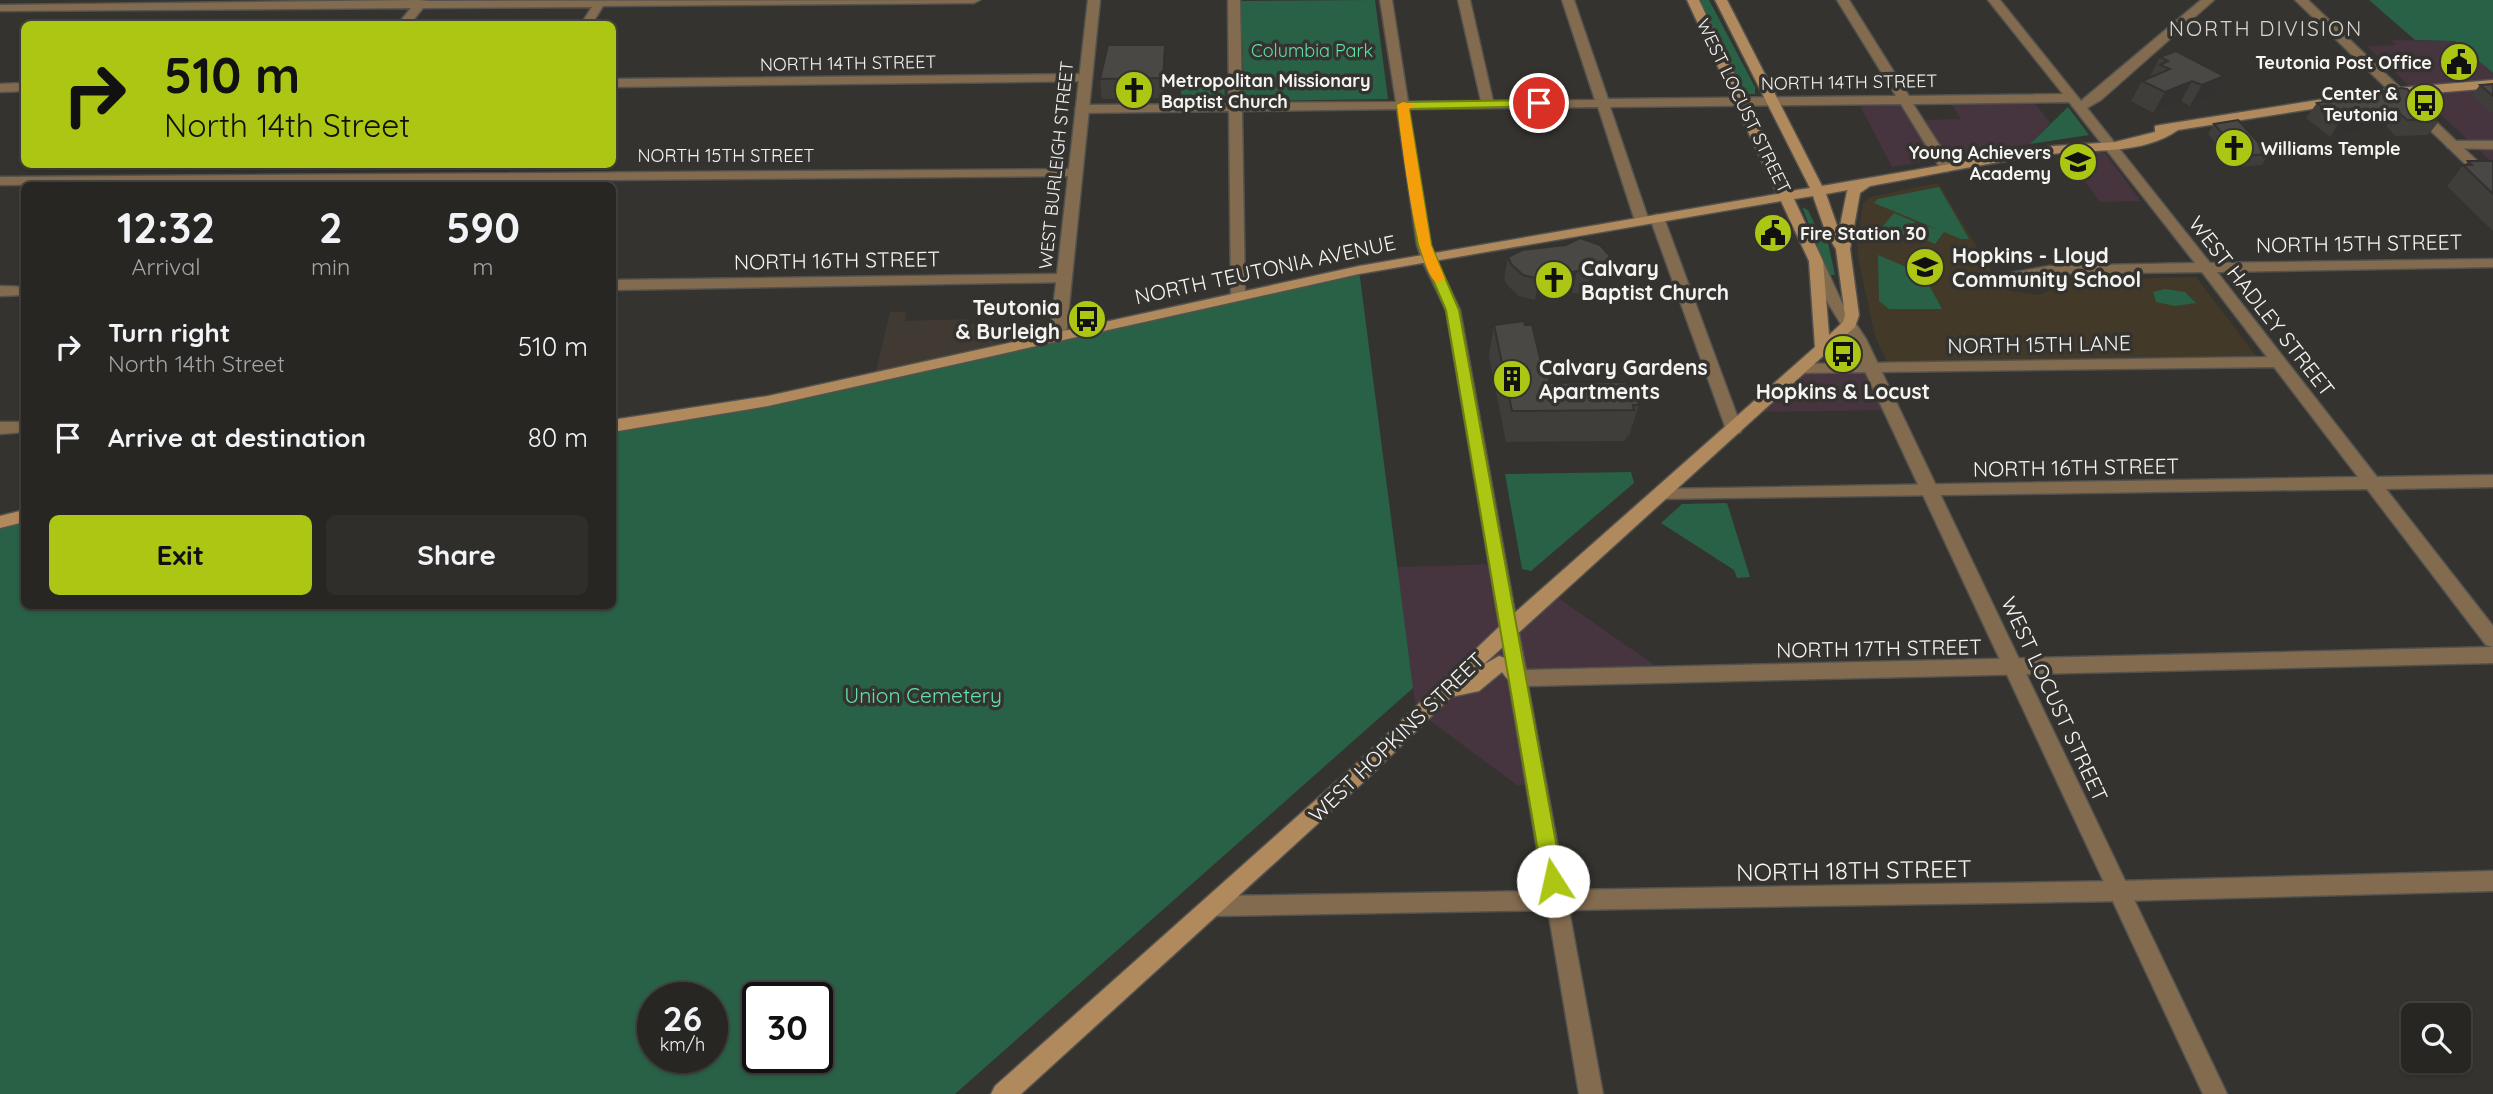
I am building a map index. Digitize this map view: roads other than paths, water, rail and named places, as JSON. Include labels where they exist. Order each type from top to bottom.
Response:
[{"type":"main road","name":"WEST LOCUST STREET","points":[[1693,0],[1816,261]]},
{"type":"main road","name":"WEST LOCUST STREET","points":[[1721,0],[1818,191],[1833,233],[1843,249],[1852,316],[1850,324]]},
{"type":"main road","points":[[2372,95],[2493,84]]},
{"type":"main road","name":"NORTH TEUTONIA AVENUE","points":[[616,425],[768,401],[1359,270],[1429,260],[1947,168],[2054,150],[2070,150],[2106,140],[2158,136],[2172,129],[2347,99]]},
{"type":"main road","points":[[1843,249],[1854,191],[1865,183]]},
{"type":"main road","points":[[1816,261],[1822,347]]},
{"type":"main road","name":"WEST HOPKINS STREET","points":[[1003,1094],[1362,771],[1509,629],[1850,324]]},
{"type":"main road","points":[[0,522],[21,516]]},
{"type":"main road","points":[[1445,690],[1472,685],[1499,664],[1508,666],[1518,678]]},
{"type":"street","points":[[0,8],[422,2],[599,4],[974,0]]},
{"type":"street","name":"WEST BURLEIGH STREET","points":[[1058,336],[1094,0]]},
{"type":"street","points":[[1234,0],[1238,295]]},
{"type":"street","points":[[1386,0],[1424,245],[1452,310],[1591,1094]]},
{"type":"street","points":[[1464,0],[1488,104]]},
{"type":"street","points":[[1568,0],[1602,103],[1734,429]]},
{"type":"street","points":[[1843,0],[1947,168]]},
{"type":"street","name":"WEST HADLEY STREET","points":[[1994,0],[2106,140],[2493,640]]},
{"type":"street","points":[[2075,103],[2097,97],[2208,0]]},
{"type":"street","points":[[2301,0],[2493,183]]},
{"type":"street","points":[[406,21],[422,2]]},
{"type":"street","points":[[589,21],[599,4]]},
{"type":"street","name":"NORTH 14TH STREET","points":[[616,83],[1085,78]]},
{"type":"street","points":[[0,88],[21,88]]},
{"type":"street","name":"NORTH 14TH STREET","points":[[1081,110],[1742,101],[2075,103]]},
{"type":"street","points":[[2453,145],[2493,145]]},
{"type":"street","name":"NORTH 15TH STREET","points":[[0,181],[282,182],[495,175],[1074,173]]},
{"type":"street","name":"WEST LOCUST STREET","points":[[1816,261],[1835,303],[1850,324],[1872,367],[2215,1094]]},
{"type":"street","name":"NORTH 15TH STREET","points":[[2015,275],[2049,270],[2204,266],[2493,263]]},
{"type":"street","name":"NORTH 16TH STREET","points":[[616,285],[1062,279]]},
{"type":"street","points":[[0,291],[21,291]]},
{"type":"street","name":"NORTH 15TH LANE","points":[[1801,369],[2278,362]]},
{"type":"street","points":[[0,428],[21,427]]},
{"type":"street","name":"NORTH 16TH STREET","points":[[1660,495],[1932,493],[2493,481]]},
{"type":"street","name":"NORTH 17TH STREET","points":[[1518,678],[2493,655]]},
{"type":"street","name":"NORTH 18TH STREET","points":[[1215,906],[1558,902],[2493,881]]},
{"type":"place","name":"Teutonia Post Office","points":[[2459,62]]},
{"type":"place","name":"Metropolitan Missionary Baptist Church","points":[[1134,90]]},
{"type":"place","name":"Center & Teutonia","points":[[2425,103]]},
{"type":"place","name":"Williams Temple","points":[[2234,148]]},
{"type":"place","name":"Young Achievers Academy","points":[[2078,162]]},
{"type":"place","name":"Fire Station 30","points":[[1773,233]]},
{"type":"place","name":"Hopkins - Lloyd Community School","points":[[1925,267]]},
{"type":"place","name":"Calvary Baptist Church","points":[[1554,280]]},
{"type":"place","name":"Teutonia & Burleigh","points":[[1087,319]]},
{"type":"place","name":"Hopkins & Locust","points":[[1843,354]]},
{"type":"place","name":"Calvary Gardens Apartments","points":[[1512,379]]},
{"type":"district","name":"NORTH DIVISION","points":[[2266,28]]},
{"type":"park label","name":"Columbia Park","points":[[1312,50]]},
{"type":"park label","name":"Union Cemetery","points":[[923,695]]}]
